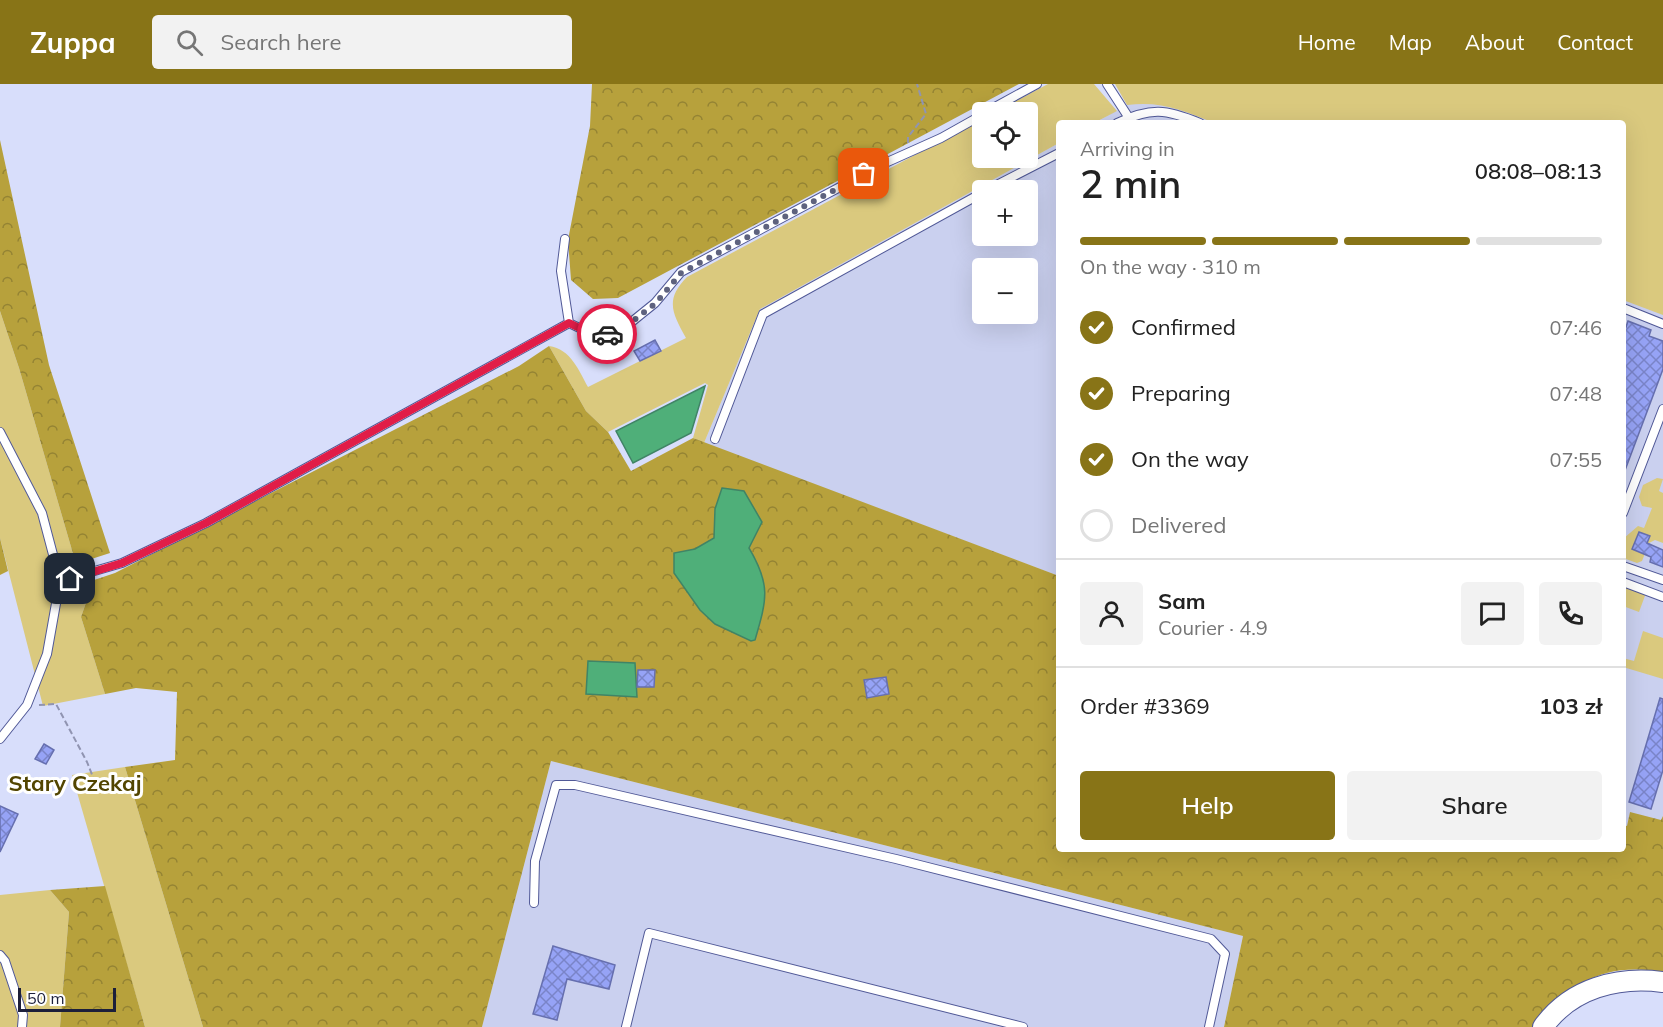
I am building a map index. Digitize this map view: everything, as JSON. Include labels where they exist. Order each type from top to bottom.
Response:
[{"type":"street","points":[[1543,1027],[1572,999],[1590,990],[1627,980],[1663,982]]},
{"type":"lane","points":[[1005,102],[1037,84]]},
{"type":"lane","points":[[1107,84],[1129,117]]},
{"type":"lane","points":[[1123,120],[1152,110],[1174,112],[1193,120]]},
{"type":"lane","points":[[569,323],[598,337],[629,324],[656,303],[681,273],[972,120]]},
{"type":"lane","points":[[1006,180],[1056,155]]},
{"type":"lane","points":[[715,439],[763,314],[972,199]]},
{"type":"lane","points":[[565,239],[561,271],[569,323]]},
{"type":"lane","points":[[1626,309],[1663,324]]},
{"type":"lane","points":[[60,581],[122,563],[206,523],[569,323]]},
{"type":"lane","points":[[1626,505],[1663,409]]},
{"type":"lane","points":[[0,432],[42,513],[60,581],[47,654],[27,705],[0,739]]},
{"type":"lane","points":[[1626,567],[1663,580]]},
{"type":"lane","points":[[1626,583],[1663,597]]},
{"type":"lane","points":[[534,903],[535,861],[556,785],[575,785],[896,860],[1211,939],[1225,954],[1209,1027]]},
{"type":"lane","points":[[626,1027],[649,933],[1023,1027]]},
{"type":"lane","points":[[0,954],[5,962],[23,1015],[22,1027]]},
{"type":"path","points":[[906,154],[908,138],[926,114],[917,84]]},
{"type":"path","points":[[27,705],[56,704],[87,762],[99,792],[114,787]]},
{"type":"shaded area","points":[[1048,84],[1094,84],[1117,111],[1100,120],[1056,120],[1056,145],[1038,155],[1038,102],[1014,102]]},
{"type":"shaded area","points":[[1115,84],[1663,84],[1663,315],[1626,301],[1626,120],[1206,120],[1182,111],[1151,104],[1127,105]]},
{"type":"shaded area","points":[[1145,94],[1213,120],[1100,120]]},
{"type":"shaded area","points":[[972,124],[972,168],[1014,168],[992,180],[972,180],[972,191],[760,309],[704,443],[693,438],[708,385],[705,383],[608,432],[586,411],[549,346],[569,356],[588,387],[686,338],[677,322],[673,300],[675,293],[687,277]]},
{"type":"shaded area","points":[[1056,145],[1056,575],[704,443],[760,309],[972,191],[972,246],[1038,246],[1038,180],[992,180],[1014,168],[1038,168],[1038,155]]},
{"type":"shaded area","points":[[1626,280],[1663,294],[1663,816],[1661,820],[1627,827]]},
{"type":"shaded area","points":[[0,311],[76,564],[94,580],[81,617],[105,694],[43,706],[0,538]]},
{"type":"shaded area","points":[[705,386],[691,433],[633,463],[616,431]]},
{"type":"shaded area","points":[[1657,478],[1663,479],[1659,491],[1663,493],[1663,543],[1655,540],[1649,543],[1642,561],[1637,563],[1626,559],[1626,536],[1638,526],[1644,528],[1652,508],[1642,506],[1639,497],[1643,485]]},
{"type":"shaded area","points":[[722,488],[744,491],[762,522],[749,548],[761,572],[765,592],[755,640],[751,641],[715,624],[700,610],[674,573],[674,553],[695,549],[714,538],[715,509]]},
{"type":"shaded area","points":[[1626,586],[1646,593],[1639,612],[1626,607]]},
{"type":"shaded area","points":[[1643,631],[1663,638],[1663,679],[1626,668],[1626,659],[1634,661]]},
{"type":"shaded area","points":[[588,661],[635,663],[637,697],[586,694]]},
{"type":"shaded area","points":[[551,761],[1243,936],[1224,1027],[482,1027]]},
{"type":"shaded area","points":[[125,767],[203,1027],[145,1027],[72,775]]},
{"type":"shaded area","points":[[50,890],[69,912],[60,1027],[0,1027],[0,895]]},
{"type":"green space","points":[[592,84],[1019,84],[985,102],[972,102],[972,109],[618,298],[593,299],[571,280],[568,240],[590,126]]},
{"type":"green space","points":[[0,140],[49,365],[110,553],[76,564],[0,311]]},
{"type":"green space","points":[[549,346],[586,411],[608,432],[631,471],[693,438],[1056,575],[1056,852],[1626,852],[1626,826],[1630,812],[1661,820],[1663,816],[1663,972],[1622,970],[1590,979],[1561,998],[1532,1027],[1224,1027],[1243,936],[551,761],[482,1027],[203,1027],[125,767],[175,760],[177,692],[136,688],[105,694],[81,617],[94,580],[115,573],[519,366]]},
{"type":"green space","points":[[0,538],[8,571],[0,575]]},
{"type":"green space","points":[[105,886],[145,1027],[60,1027],[69,912],[50,890]]},
{"type":"building","points":[[1628,321],[1651,330],[1649,336],[1663,341],[1663,369],[1626,468],[1626,327]]},
{"type":"building","points":[[655,340],[661,351],[640,361],[634,351]]},
{"type":"building","points":[[1639,532],[1650,536],[1647,543],[1663,550],[1663,567],[1650,562],[1651,557],[1632,549]]},
{"type":"building","points":[[638,670],[655,670],[654,687],[637,687]]},
{"type":"building","points":[[886,677],[889,694],[867,698],[864,680]]},
{"type":"building","points":[[1660,698],[1663,699],[1663,770],[1651,809],[1629,802]]},
{"type":"building","points":[[44,744],[54,750],[46,764],[35,759]]},
{"type":"building","points":[[0,806],[18,814],[0,852]]},
{"type":"building","points":[[553,946],[615,965],[609,989],[567,979],[557,1020],[533,1014]]},
{"type":"way so far","points":[[607,334],[629,324],[656,303],[681,273],[864,174]]},
{"type":"district","name":"Stary Czekaj","points":[[75,783]]},
{"type":"route","points":[[70,579],[122,563],[206,523],[569,323],[598,337],[607,334]]}]
